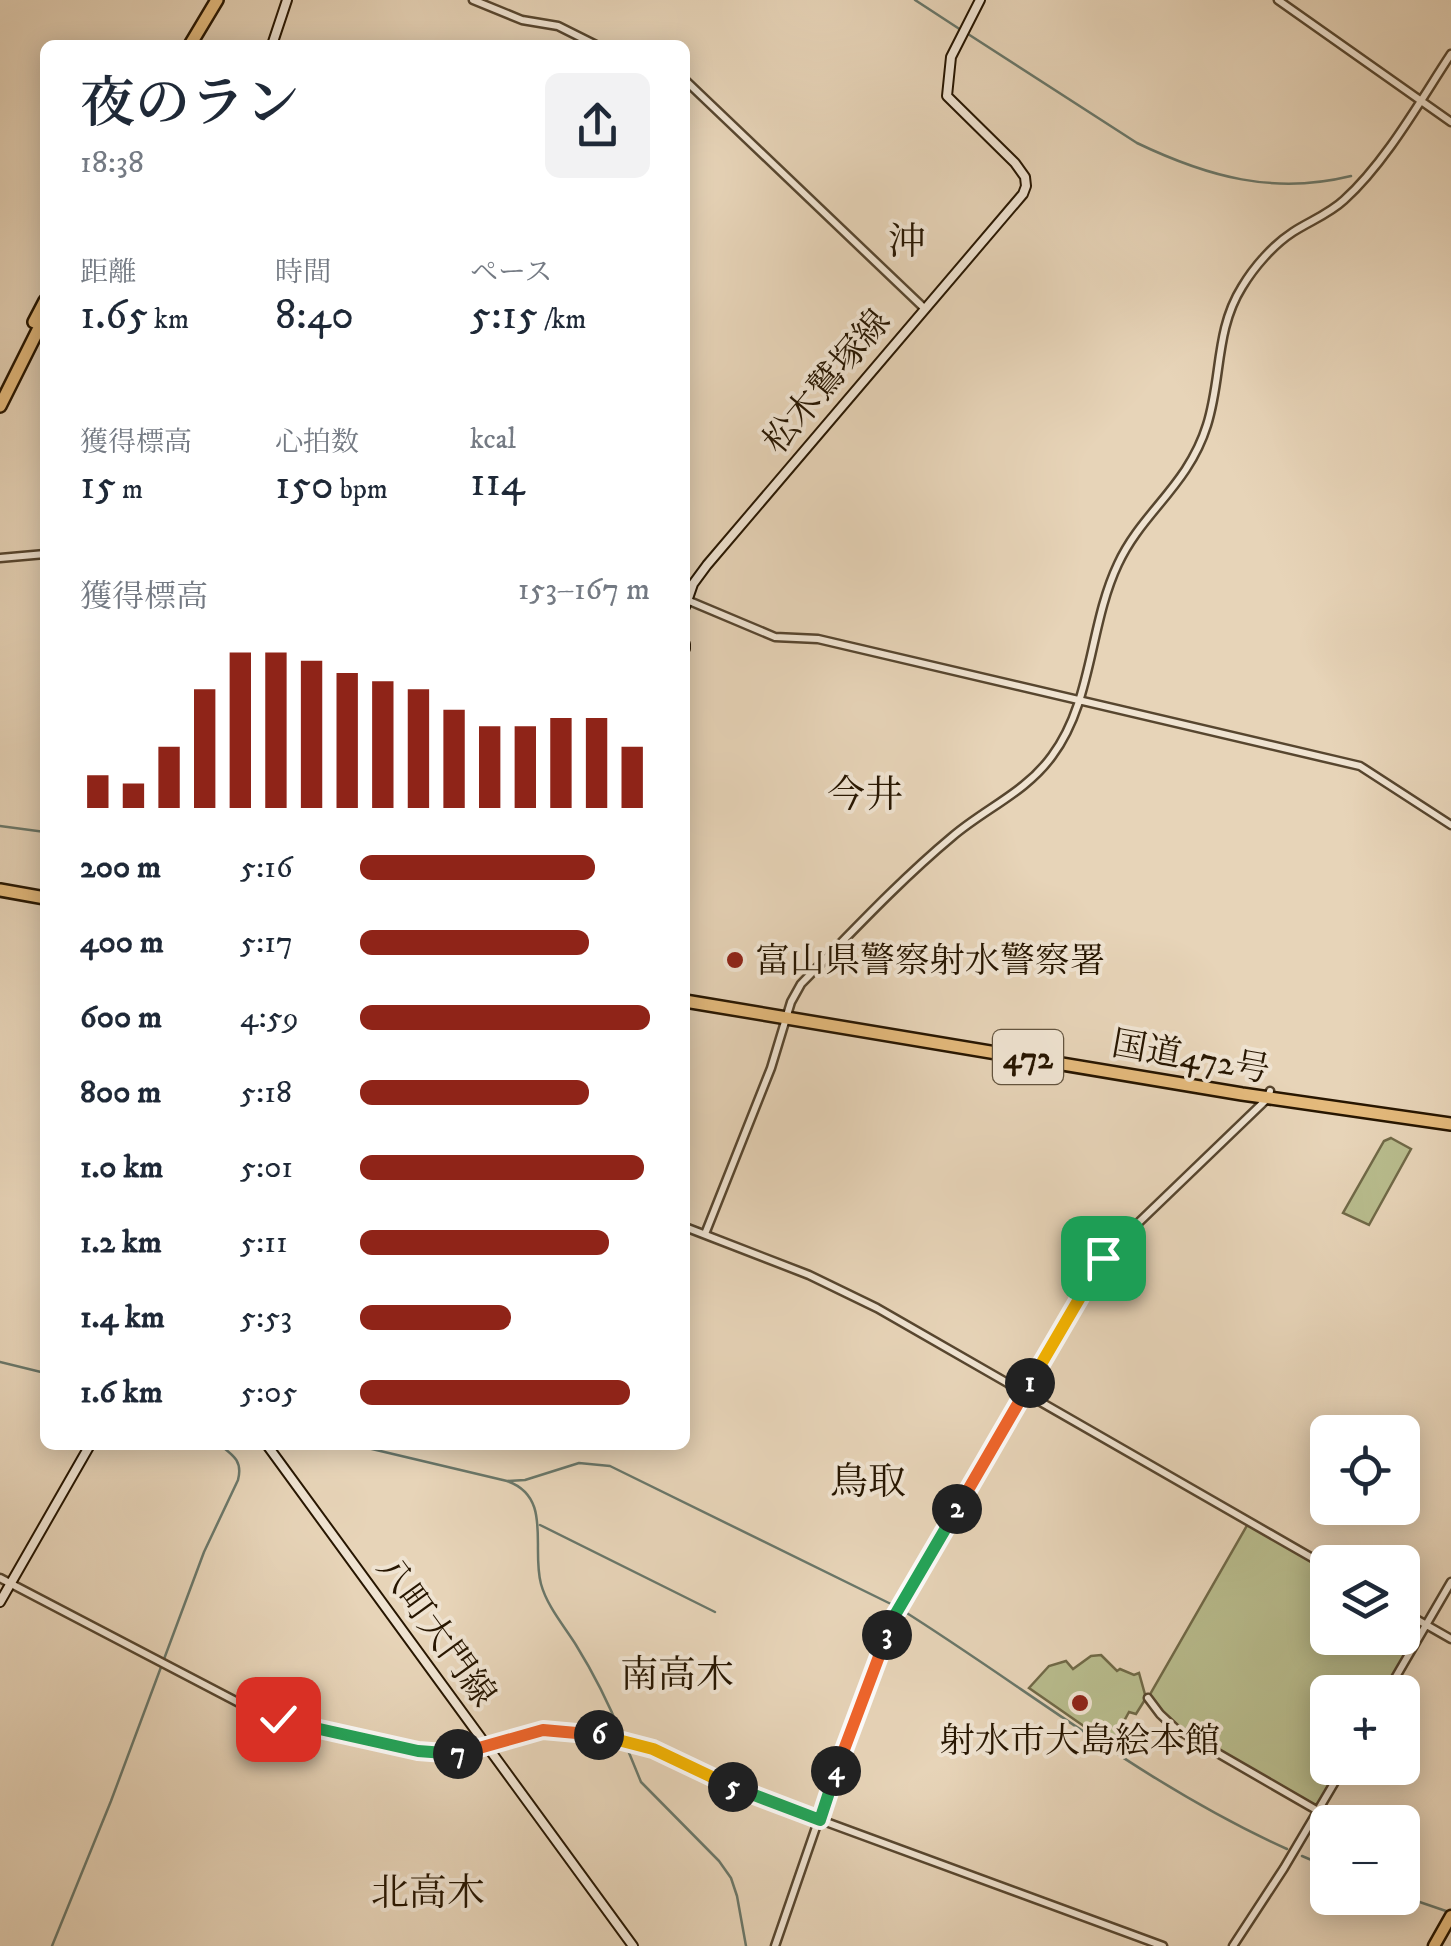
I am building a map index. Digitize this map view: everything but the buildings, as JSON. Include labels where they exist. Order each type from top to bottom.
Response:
[{"type":"highway","points":[[193,40],[221,0]]},
{"type":"highway","points":[[200,40],[221,0]]},
{"type":"highway","points":[[0,388],[40,311]]},
{"type":"highway","points":[[0,406],[40,326]]},
{"type":"highway","points":[[0,886],[40,893]]},
{"type":"highway","name":"国道472号","points":[[690,999],[1451,1121]]},
{"type":"main road","points":[[274,40],[288,0]]},
{"type":"main road","name":"松木鷲塚線","points":[[690,593],[707,565],[989,231],[1019,202],[1026,186],[1025,177],[947,96],[951,57],[980,0]]},
{"type":"main road","points":[[0,1602],[87,1450]]},
{"type":"main road","name":"八町大門線","points":[[271,1450],[632,1946]]},
{"type":"main road","points":[[1434,1946],[1451,1916]]},
{"type":"street","points":[[473,0],[522,20],[558,26],[586,40]]},
{"type":"street","points":[[1278,0],[1451,122]]},
{"type":"street","points":[[704,1234],[801,984],[933,854],[1032,778],[1052,757],[1065,735],[1080,699],[1098,617],[1118,562],[1185,474],[1208,424],[1222,333],[1244,283],[1277,245],[1346,198],[1368,174],[1451,54]]},
{"type":"street","points":[[690,85],[924,308]]},
{"type":"street","points":[[0,558],[40,554]]},
{"type":"street","points":[[690,604],[774,637],[818,639],[1360,766],[1451,826]]},
{"type":"street","points":[[775,1946],[895,1615],[1106,1254],[1269,1094]]},
{"type":"street","points":[[690,1228],[848,1293],[1026,1391],[1310,1557]]},
{"type":"street","points":[[0,1578],[267,1715],[418,1751],[466,1754],[543,1730],[617,1738],[653,1749],[758,1797],[1164,1946]]},
{"type":"street","points":[[1396,1675],[1451,1582]]},
{"type":"street","points":[[1420,1621],[1451,1639]]},
{"type":"street","points":[[1148,1698],[1176,1729],[1310,1806]]},
{"type":"street","points":[[1234,1946],[1310,1824]]},
{"type":"green space","points":[[1391,1138],[1411,1149],[1369,1225],[1343,1213],[1384,1141]]},
{"type":"green space","points":[[1249,1522],[1310,1558],[1310,1655],[1408,1655],[1396,1675],[1310,1675],[1310,1785],[1332,1785],[1321,1805],[1310,1805],[1168,1723],[1148,1698]]},
{"type":"green space","points":[[1101,1655],[1117,1671],[1139,1673],[1146,1698],[1136,1714],[1129,1712],[1111,1745],[1029,1688],[1049,1666],[1066,1661],[1073,1669],[1091,1656]]},
{"type":"waterway","points":[[915,0],[961,30]]},
{"type":"waterway","points":[[968,34],[1137,143],[1190,165],[1268,183],[1295,184],[1351,176]]},
{"type":"waterway","points":[[0,826],[40,831]]},
{"type":"waterway","points":[[0,1362],[40,1372]]},
{"type":"waterway","points":[[52,1946],[204,1552],[238,1480],[238,1463],[226,1450]]},
{"type":"waterway","points":[[376,1450],[507,1481],[530,1499],[538,1525],[539,1570],[544,1592],[595,1678],[622,1736]]},
{"type":"waterway","points":[[507,1481],[525,1480],[579,1463],[610,1466],[895,1606]]},
{"type":"waterway","points":[[540,1525],[715,1612]]},
{"type":"waterway","points":[[902,1610],[1186,1797],[1287,1849]]},
{"type":"waterway","points":[[625,1743],[641,1782],[731,1878],[746,1946]]},
{"type":"waterway","points":[[1302,1856],[1310,1859]]},
{"type":"waterway","points":[[1420,1902],[1446,1911]]},
{"type":"place","name":"富山県警察射水警察署","points":[[735,960]]},
{"type":"place","name":"射水市大島絵本館","points":[[1080,1703]]},
{"type":"district","name":"沖","points":[[907,241]]},
{"type":"district","name":"今井","points":[[865,794]]},
{"type":"district","name":"鳥取","points":[[868,1481]]},
{"type":"district","name":"南高木","points":[[677,1674]]},
{"type":"district","name":"北高木","points":[[428,1892]]},
{"type":"route","points":[[278,1719],[418,1751],[450,1754],[466,1754],[543,1730],[617,1738],[653,1749],[758,1797],[820,1820],[895,1615],[1103,1258]]}]
